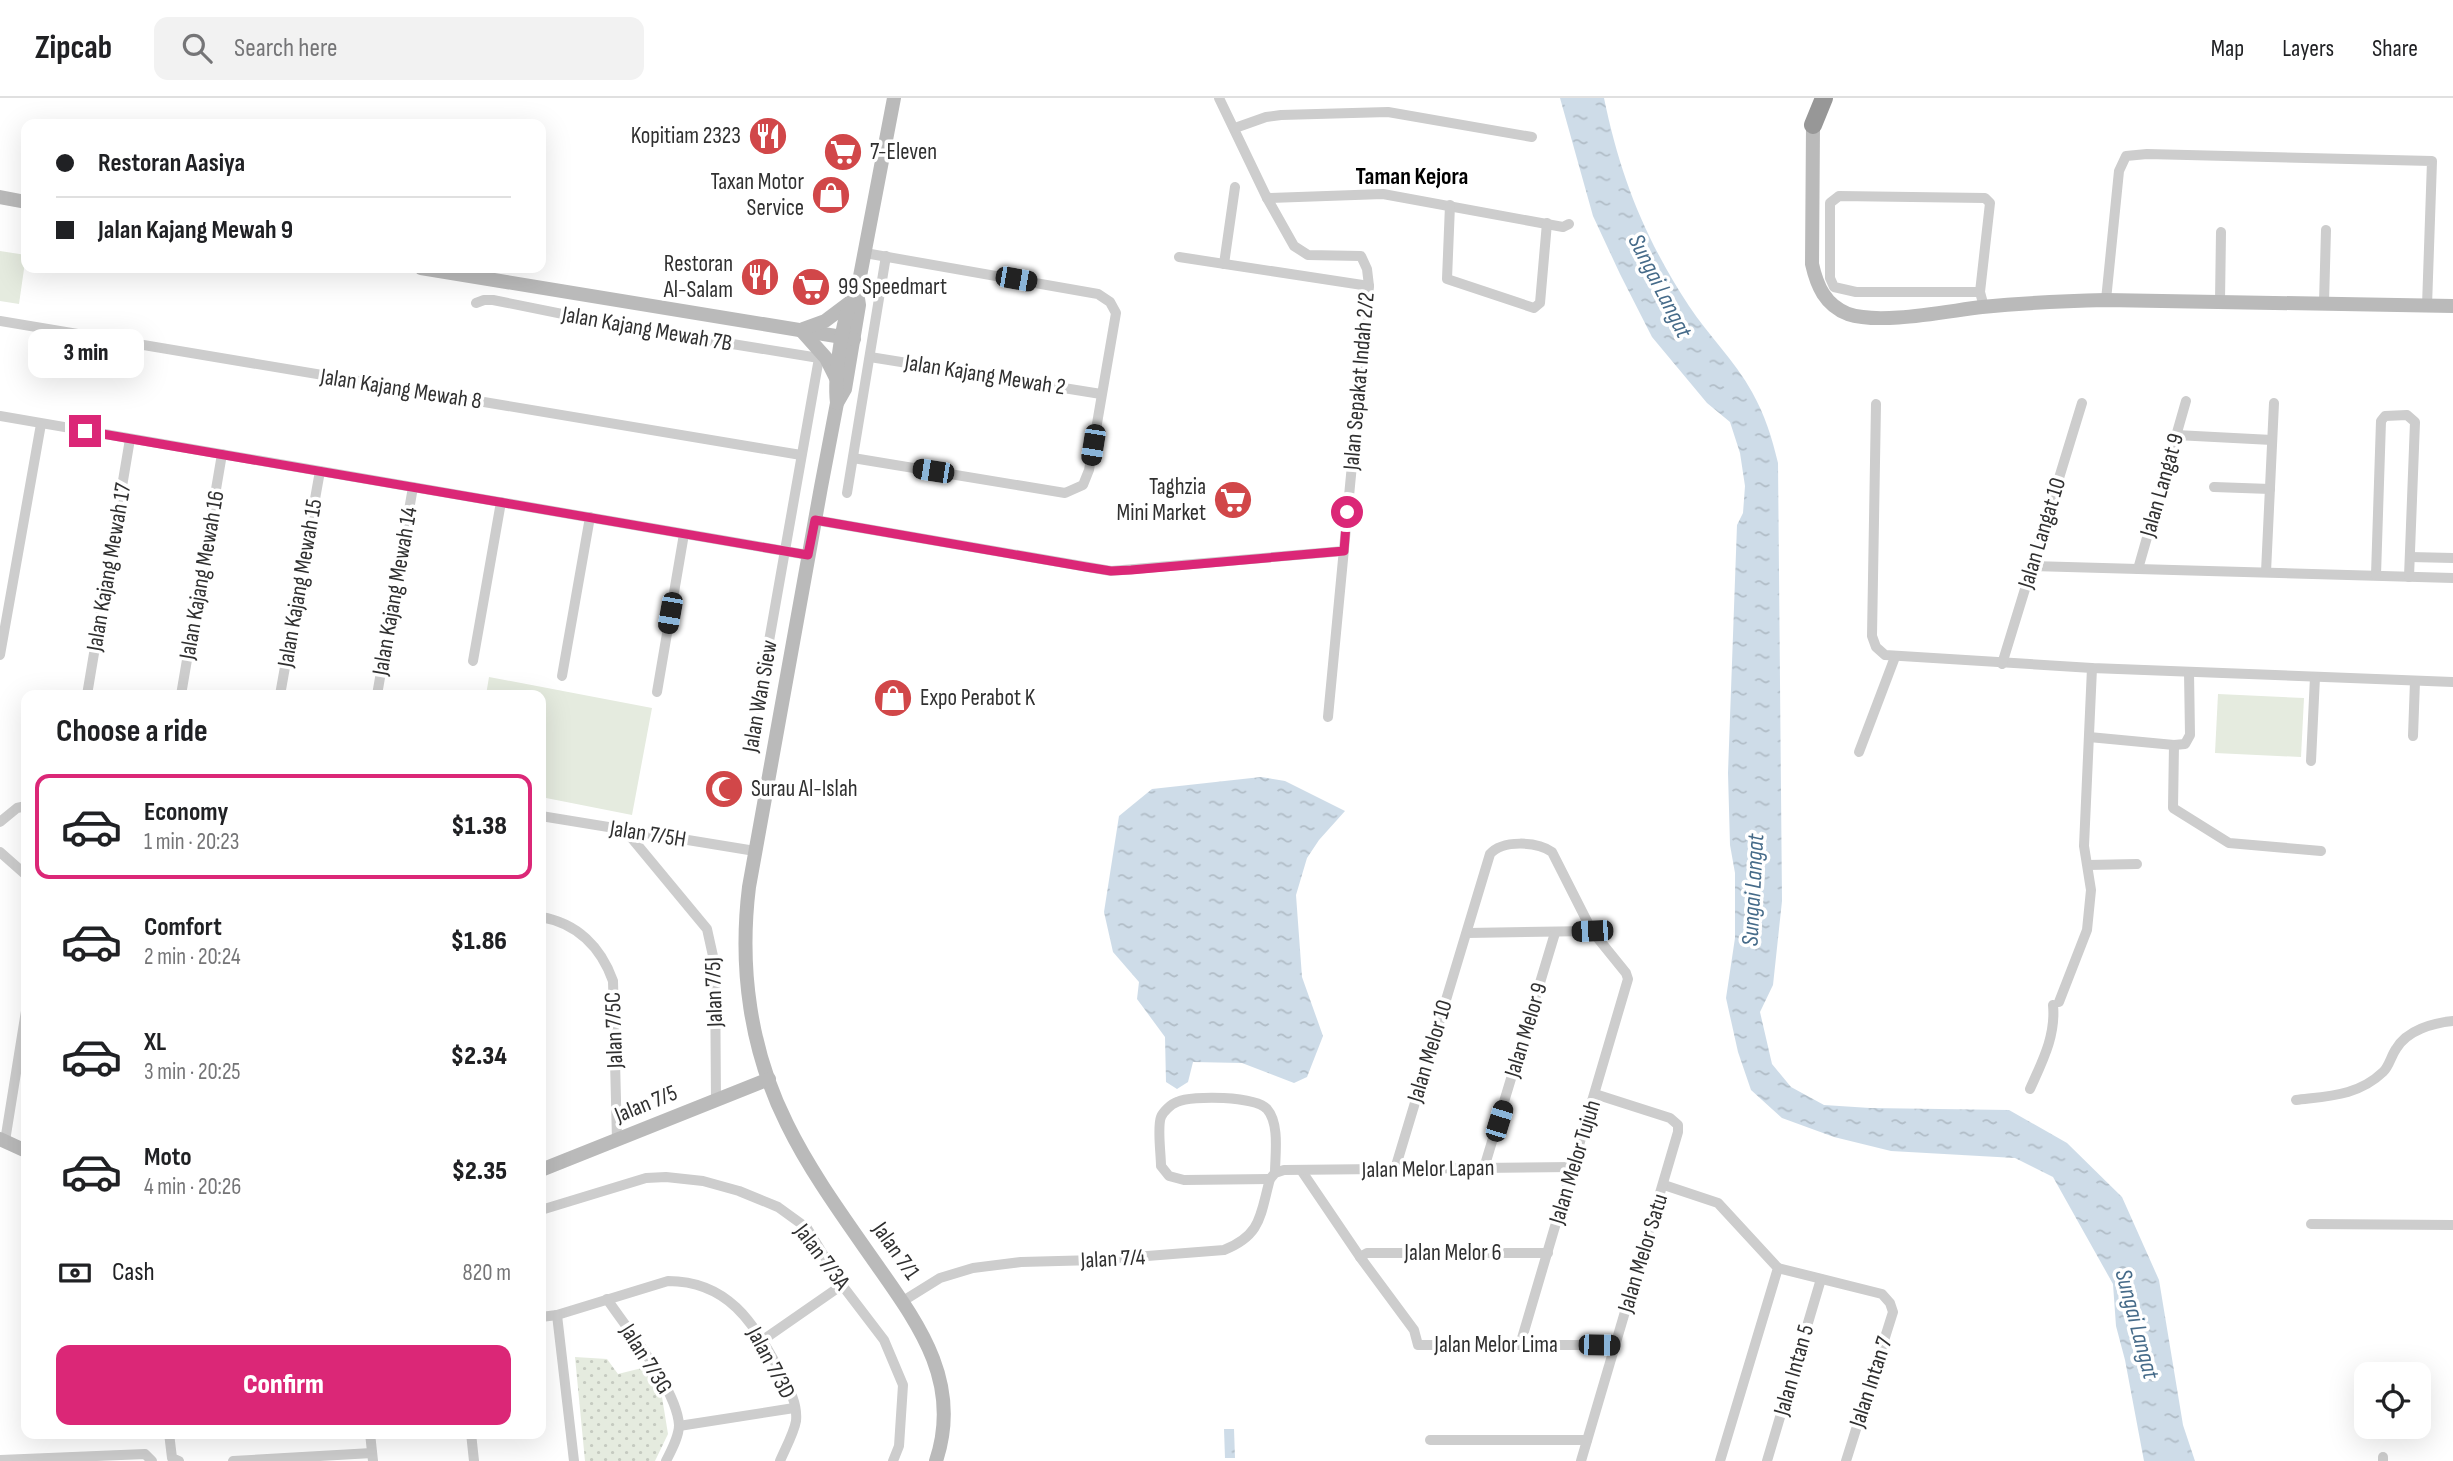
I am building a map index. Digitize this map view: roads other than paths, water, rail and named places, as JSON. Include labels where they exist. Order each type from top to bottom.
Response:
[{"type":"highway","points":[[1808,98],[1813,125]]},
{"type":"highway","points":[[1813,125],[1824,98]]},
{"type":"street","name":"Jalan Wan Siew","points":[[837,403],[845,389],[853,298],[865,253],[894,98]]},
{"type":"street","points":[[1220,98],[1267,198],[1383,194],[1563,227],[1569,224]]},
{"type":"street","points":[[1235,128],[1266,117],[1281,115],[1388,112],[1532,137]]},
{"type":"street","points":[[1813,125],[1812,264],[1817,284],[1824,296],[1848,313],[1870,318],[1984,307],[2106,300],[2453,306]]},
{"type":"street","points":[[2106,300],[2119,171],[2126,156],[2147,154],[2432,161],[2427,306]]},
{"type":"street","points":[[1224,264],[1236,187]]},
{"type":"street","points":[[1980,292],[1856,292],[1834,287],[1830,278],[1830,203],[1839,195],[1985,198],[1990,203],[1980,292],[1984,307]]},
{"type":"street","points":[[0,197],[21,201]]},
{"type":"street","name":"Jalan Sepakat Indah 2/2","points":[[1267,198],[1289,241],[1303,253],[1361,256],[1367,269],[1368,286],[1328,717]]},
{"type":"street","points":[[1450,205],[1447,279],[1534,308],[1538,306],[1547,223]]},
{"type":"street","points":[[2324,303],[2326,230]]},
{"type":"street","points":[[2220,301],[2221,232]]},
{"type":"street","points":[[853,458],[1065,493],[1083,485],[1089,470],[1116,313],[1110,302],[1098,294],[865,253]]},
{"type":"street","points":[[847,493],[886,256]]},
{"type":"street","points":[[1179,257],[1368,286]]},
{"type":"street","points":[[452,273],[848,338]]},
{"type":"street","points":[[801,330],[825,321],[853,298]]},
{"type":"street","name":"Jalan Kajang Mewah 7B","points":[[477,303],[493,300],[627,327],[818,358],[801,455]]},
{"type":"street","name":"Jalan Kajang Mewah 8","points":[[0,321],[801,455]]},
{"type":"street","points":[[801,330],[827,358],[836,378]]},
{"type":"street","name":"Jalan Wan Siew","points":[[769,1079],[749,1006],[744,954],[745,920],[755,851],[837,403],[836,378],[848,338]]},
{"type":"street","name":"Jalan Kajang Mewah 2","points":[[870,357],[1101,394]]},
{"type":"street","name":"Jalan Langat 9","points":[[2138,569],[2186,401]]},
{"type":"street","points":[[2266,572],[2274,402]]},
{"type":"street","name":"Jalan Langat 10","points":[[2002,664],[2082,403]]},
{"type":"street","points":[[1876,404],[1872,636],[1876,648],[1885,655],[2002,664],[2453,682]]},
{"type":"street","points":[[2376,575],[2381,421],[2389,414],[2410,416],[2415,422],[2409,576]]},
{"type":"street","points":[[0,416],[808,555]]},
{"type":"street","points":[[0,655],[41,424]]},
{"type":"street","points":[[2176,435],[2272,440]]},
{"type":"street","name":"Jalan Kajang Mewah 17","points":[[88,690],[131,439]]},
{"type":"street","name":"Jalan Kajang Mewah 16","points":[[182,690],[222,454]]},
{"type":"street","points":[[757,709],[801,455]]},
{"type":"street","name":"Jalan Kajang Mewah 15","points":[[281,690],[320,471]]},
{"type":"street","name":"Jalan Kajang Mewah 14","points":[[378,690],[413,487]]},
{"type":"street","points":[[2214,487],[2270,489]]},
{"type":"street","points":[[474,661],[500,502]]},
{"type":"street","points":[[562,676],[590,517]]},
{"type":"street","points":[[815,520],[1111,571],[1344,551]]},
{"type":"street","points":[[657,692],[684,534]]},
{"type":"street","points":[[2410,556],[2453,558]]},
{"type":"street","points":[[2032,566],[2453,578]]},
{"type":"street","points":[[1859,752],[1895,657]]},
{"type":"street","points":[[2030,1089],[2048,1047],[2056,1004],[2087,930],[2091,890],[2084,846],[2092,668]]},
{"type":"street","points":[[2089,737],[2185,744],[2190,735],[2189,672]]},
{"type":"street","points":[[2311,761],[2315,677]]},
{"type":"street","points":[[2413,736],[2415,681]]},
{"type":"street","points":[[2174,745],[2173,808],[2229,843],[2321,851]]},
{"type":"street","points":[[0,822],[21,807]]},
{"type":"street","name":"Jalan 7/5H","points":[[546,817],[755,851]]},
{"type":"street","name":"Jalan 7/5J","points":[[625,830],[707,929],[715,965],[716,1101]]},
{"type":"street","name":"Jalan Melor 10","points":[[1395,1169],[1490,853],[1498,846],[1521,845],[1539,845],[1552,852],[1592,931]]},
{"type":"street","points":[[0,852],[21,871]]},
{"type":"street","points":[[2088,865],[2137,864]]},
{"type":"street","name":"Jalan 7/5C","points":[[546,918],[580,931],[607,964],[614,992],[617,1140]]},
{"type":"street","points":[[1467,933],[1592,931]]},
{"type":"street","name":"Jalan Melor Tujuh","points":[[1520,1345],[1628,979],[1592,931]]},
{"type":"street","name":"Jalan Melor 9","points":[[1485,1168],[1555,933]]},
{"type":"street","points":[[2296,1100],[2350,1093],[2384,1072],[2398,1045],[2414,1031],[2453,1021]]},
{"type":"street","points":[[21,1039],[3,1140],[21,1149]]},
{"type":"street","name":"Jalan 7/5","points":[[546,1168],[769,1079]]},
{"type":"street","name":"Jalan 7/1","points":[[769,1079],[786,1123],[812,1170],[902,1301],[932,1351],[938,1372],[944,1421],[936,1461]]},
{"type":"street","name":"Jalan Melor Satu","points":[[1581,1461],[1664,1185],[1678,1125],[1670,1118],[1595,1094]]},
{"type":"street","name":"Jalan Melor Lapan","points":[[1276,1174],[1273,1123],[1268,1110],[1257,1102],[1242,1099],[1176,1102],[1161,1118],[1161,1166],[1169,1176],[1184,1180],[1276,1174],[1301,1170],[1573,1167]]},
{"type":"street","points":[[1301,1170],[1360,1257]]},
{"type":"street","name":"Jalan 7/4","points":[[902,1301],[940,1278],[973,1268],[1021,1262],[1096,1260],[1224,1250],[1241,1243],[1255,1230],[1276,1174]]},
{"type":"street","name":"Jalan 7/3A","points":[[546,1208],[646,1178],[666,1177],[703,1181],[739,1191],[778,1207],[807,1228],[842,1285],[884,1340],[902,1385],[899,1446],[892,1461]]},
{"type":"street","points":[[1664,1185],[1718,1203],[1778,1268],[1821,1279]]},
{"type":"street","points":[[2311,1224],[2453,1225]]},
{"type":"street","name":"Jalan Melor 6","points":[[1360,1257],[1367,1253],[1548,1253]]},
{"type":"street","name":"Jalan Melor Lima","points":[[1360,1257],[1414,1331],[1418,1345],[1616,1345]]},
{"type":"street","points":[[1720,1461],[1778,1268]]},
{"type":"street","name":"Jalan Intan 7","points":[[1821,1279],[1882,1294],[1890,1303],[1893,1312],[1846,1461]]},
{"type":"street","name":"Jalan Intan 5","points":[[1767,1461],[1821,1279]]},
{"type":"street","name":"Jalan 7/3D","points":[[546,1316],[668,1281],[698,1285],[729,1300],[763,1340],[792,1394],[796,1421],[780,1461]]},
{"type":"street","points":[[763,1340],[842,1285]]},
{"type":"street","name":"Jalan 7/3G","points":[[607,1299],[660,1378],[672,1400],[679,1426]]},
{"type":"street","points":[[557,1315],[574,1461]]},
{"type":"street","points":[[666,1461],[679,1426],[794,1408]]},
{"type":"street","points":[[170,1439],[172,1458],[179,1461]]},
{"type":"street","points":[[233,1461],[373,1457],[371,1439]]},
{"type":"street","points":[[472,1439],[474,1461]]},
{"type":"street","points":[[1430,1440],[1587,1440]]},
{"type":"street","points":[[0,1460],[145,1454],[152,1461]]},
{"type":"water","name":"Sungai Langat","points":[[1560,98],[1604,98],[1626,180],[1647,231],[1689,306],[1752,392],[1768,427],[1778,463],[1782,901],[1773,985],[1760,1012],[1772,1064],[1791,1087],[1824,1105],[2009,1110],[2067,1143],[2122,1197],[2159,1280],[2183,1425],[2195,1461],[2144,1461],[2116,1326],[2113,1284],[2053,1177],[2015,1158],[1891,1151],[1834,1137],[1782,1118],[1751,1090],[1738,1052],[1726,998],[1735,938],[1735,873],[1730,845],[1728,773],[1737,525],[1743,513],[1745,486],[1740,453],[1730,422],[1707,403],[1652,337],[1620,274],[1593,216]]},
{"type":"water","points":[[1261,777],[1285,781],[1345,811],[1307,858],[1296,895],[1302,977],[1323,1036],[1307,1077],[1294,1083],[1242,1063],[1193,1062],[1188,1082],[1177,1089],[1166,1082],[1165,1037],[1137,999],[1139,982],[1113,952],[1104,912],[1119,816],[1152,789]]},
{"type":"water","points":[[1224,1429],[1234,1429],[1235,1458],[1225,1458]]},
{"type":"place","name":"Kopitiam 2323","points":[[768,136]]},
{"type":"place","name":"7-Eleven","points":[[843,152]]},
{"type":"place","name":"Taxan Motor Service","points":[[831,195]]},
{"type":"place","name":"Restoran Al-Salam","points":[[760,277]]},
{"type":"place","name":"99 Speedmart","points":[[811,287]]},
{"type":"place","name":"Taghzia Mini Market","points":[[1233,500]]},
{"type":"place","name":"Expo Perabot K","points":[[893,698]]},
{"type":"place","name":"Surau Al-Islah","points":[[724,789]]},
{"type":"district","name":"Taman Kejora","points":[[1412,176]]}]
